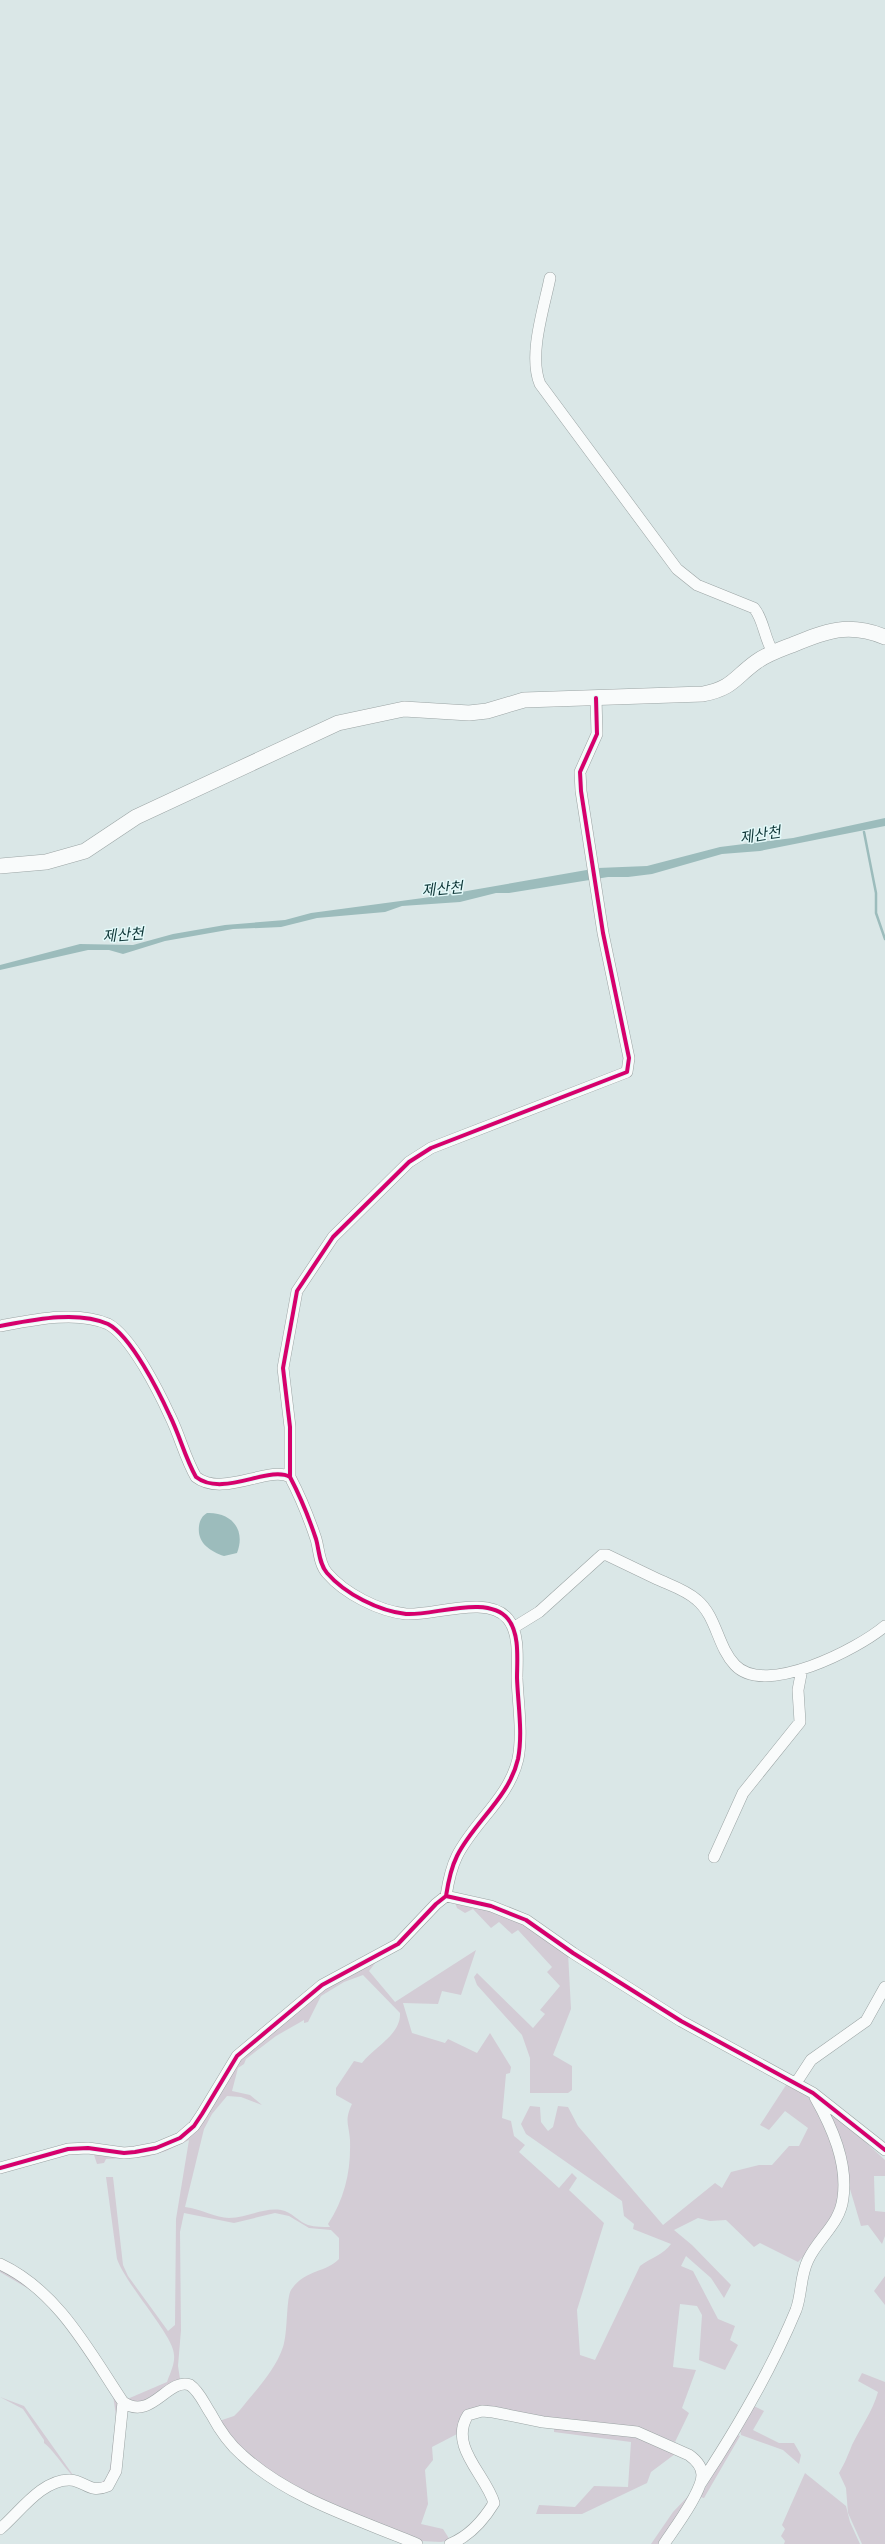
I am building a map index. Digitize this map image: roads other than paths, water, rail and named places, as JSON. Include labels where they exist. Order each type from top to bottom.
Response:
[{"type":"street","points":[[550,278],[535,357],[535,373],[540,384],[677,569],[697,585],[754,608],[758,613],[765,640],[773,652]]},
{"type":"street","points":[[0,866],[46,862],[85,851],[136,817],[338,723],[404,708],[474,713],[524,700],[690,695],[714,691],[735,682],[756,661],[773,652],[826,631],[836,629],[861,630],[885,637]]},
{"type":"street","points":[[0,2168],[68,2149],[88,2148],[135,2152],[156,2148],[180,2138],[190,2130],[202,2114],[237,2056],[322,1986],[398,1944],[436,1904],[446,1896],[457,1855],[511,1781],[518,1759],[520,1716],[513,1628],[503,1615],[484,1608],[407,1614],[387,1610],[353,1594],[327,1573],[322,1564],[315,1537],[290,1477],[290,1427],[283,1378],[292,1310],[300,1285],[333,1237],[409,1162],[431,1148],[627,1072],[629,1058],[596,886],[580,777],[597,734],[596,698]]},
{"type":"street","points":[[0,1326],[74,1318],[85,1318],[110,1325],[131,1345],[138,1355],[170,1416],[196,1477],[202,1482],[218,1484],[271,1476],[290,1477]]},
{"type":"street","points":[[513,1628],[539,1612],[598,1557],[607,1555],[696,1599],[711,1616],[723,1645],[734,1664],[747,1674],[764,1675],[802,1669],[842,1653],[885,1626]]},
{"type":"street","points":[[714,1857],[743,1793],[800,1722],[798,1690],[802,1669]]},
{"type":"street","points":[[446,1896],[491,1906],[514,1913],[675,2018],[813,2093],[885,2148]]},
{"type":"street","points":[[796,2083],[814,2057],[866,2021],[885,1987]]},
{"type":"street","points":[[664,2544],[752,2398],[796,2310],[803,2273],[808,2259],[837,2220],[842,2208],[844,2176],[842,2163],[813,2093]]},
{"type":"street","points":[[0,2264],[28,2280],[46,2295],[82,2342],[123,2402],[128,2406],[143,2406],[161,2398],[177,2385],[190,2385],[199,2393],[222,2432],[243,2456],[292,2490],[328,2508],[417,2544]]},
{"type":"street","points":[[0,2529],[32,2497],[52,2485],[69,2480],[95,2490],[108,2486],[116,2471],[123,2402]]},
{"type":"street","points":[[450,2544],[467,2535],[481,2523],[494,2503],[492,2496],[473,2468],[465,2445],[463,2426],[468,2415],[473,2412],[493,2412],[542,2422],[637,2432],[689,2454],[700,2467],[701,2483]]},
{"type":"water","points":[[885,818],[885,826],[760,851],[722,854],[652,874],[628,877],[608,877],[509,893],[496,893],[460,902],[402,906],[385,912],[317,918],[281,927],[233,929],[165,941],[123,954],[109,950],[88,950],[0,970],[0,965],[80,944],[133,945],[173,934],[225,925],[285,920],[311,913],[438,896],[598,868],[647,866],[720,847],[793,838]]},
{"type":"water","points":[[207,1513],[216,1513],[224,1516],[235,1524],[240,1537],[237,1553],[224,1556],[209,1549],[202,1542],[199,1526],[202,1518]]},
{"type":"waterway","points":[[864,832],[876,893],[876,913],[885,939]]},
{"type":"water label","name":"제산천","points":[[760,834]]},
{"type":"water label","name":"제산천","points":[[442,888]]},
{"type":"water label","name":"제산천","points":[[123,934]]}]
